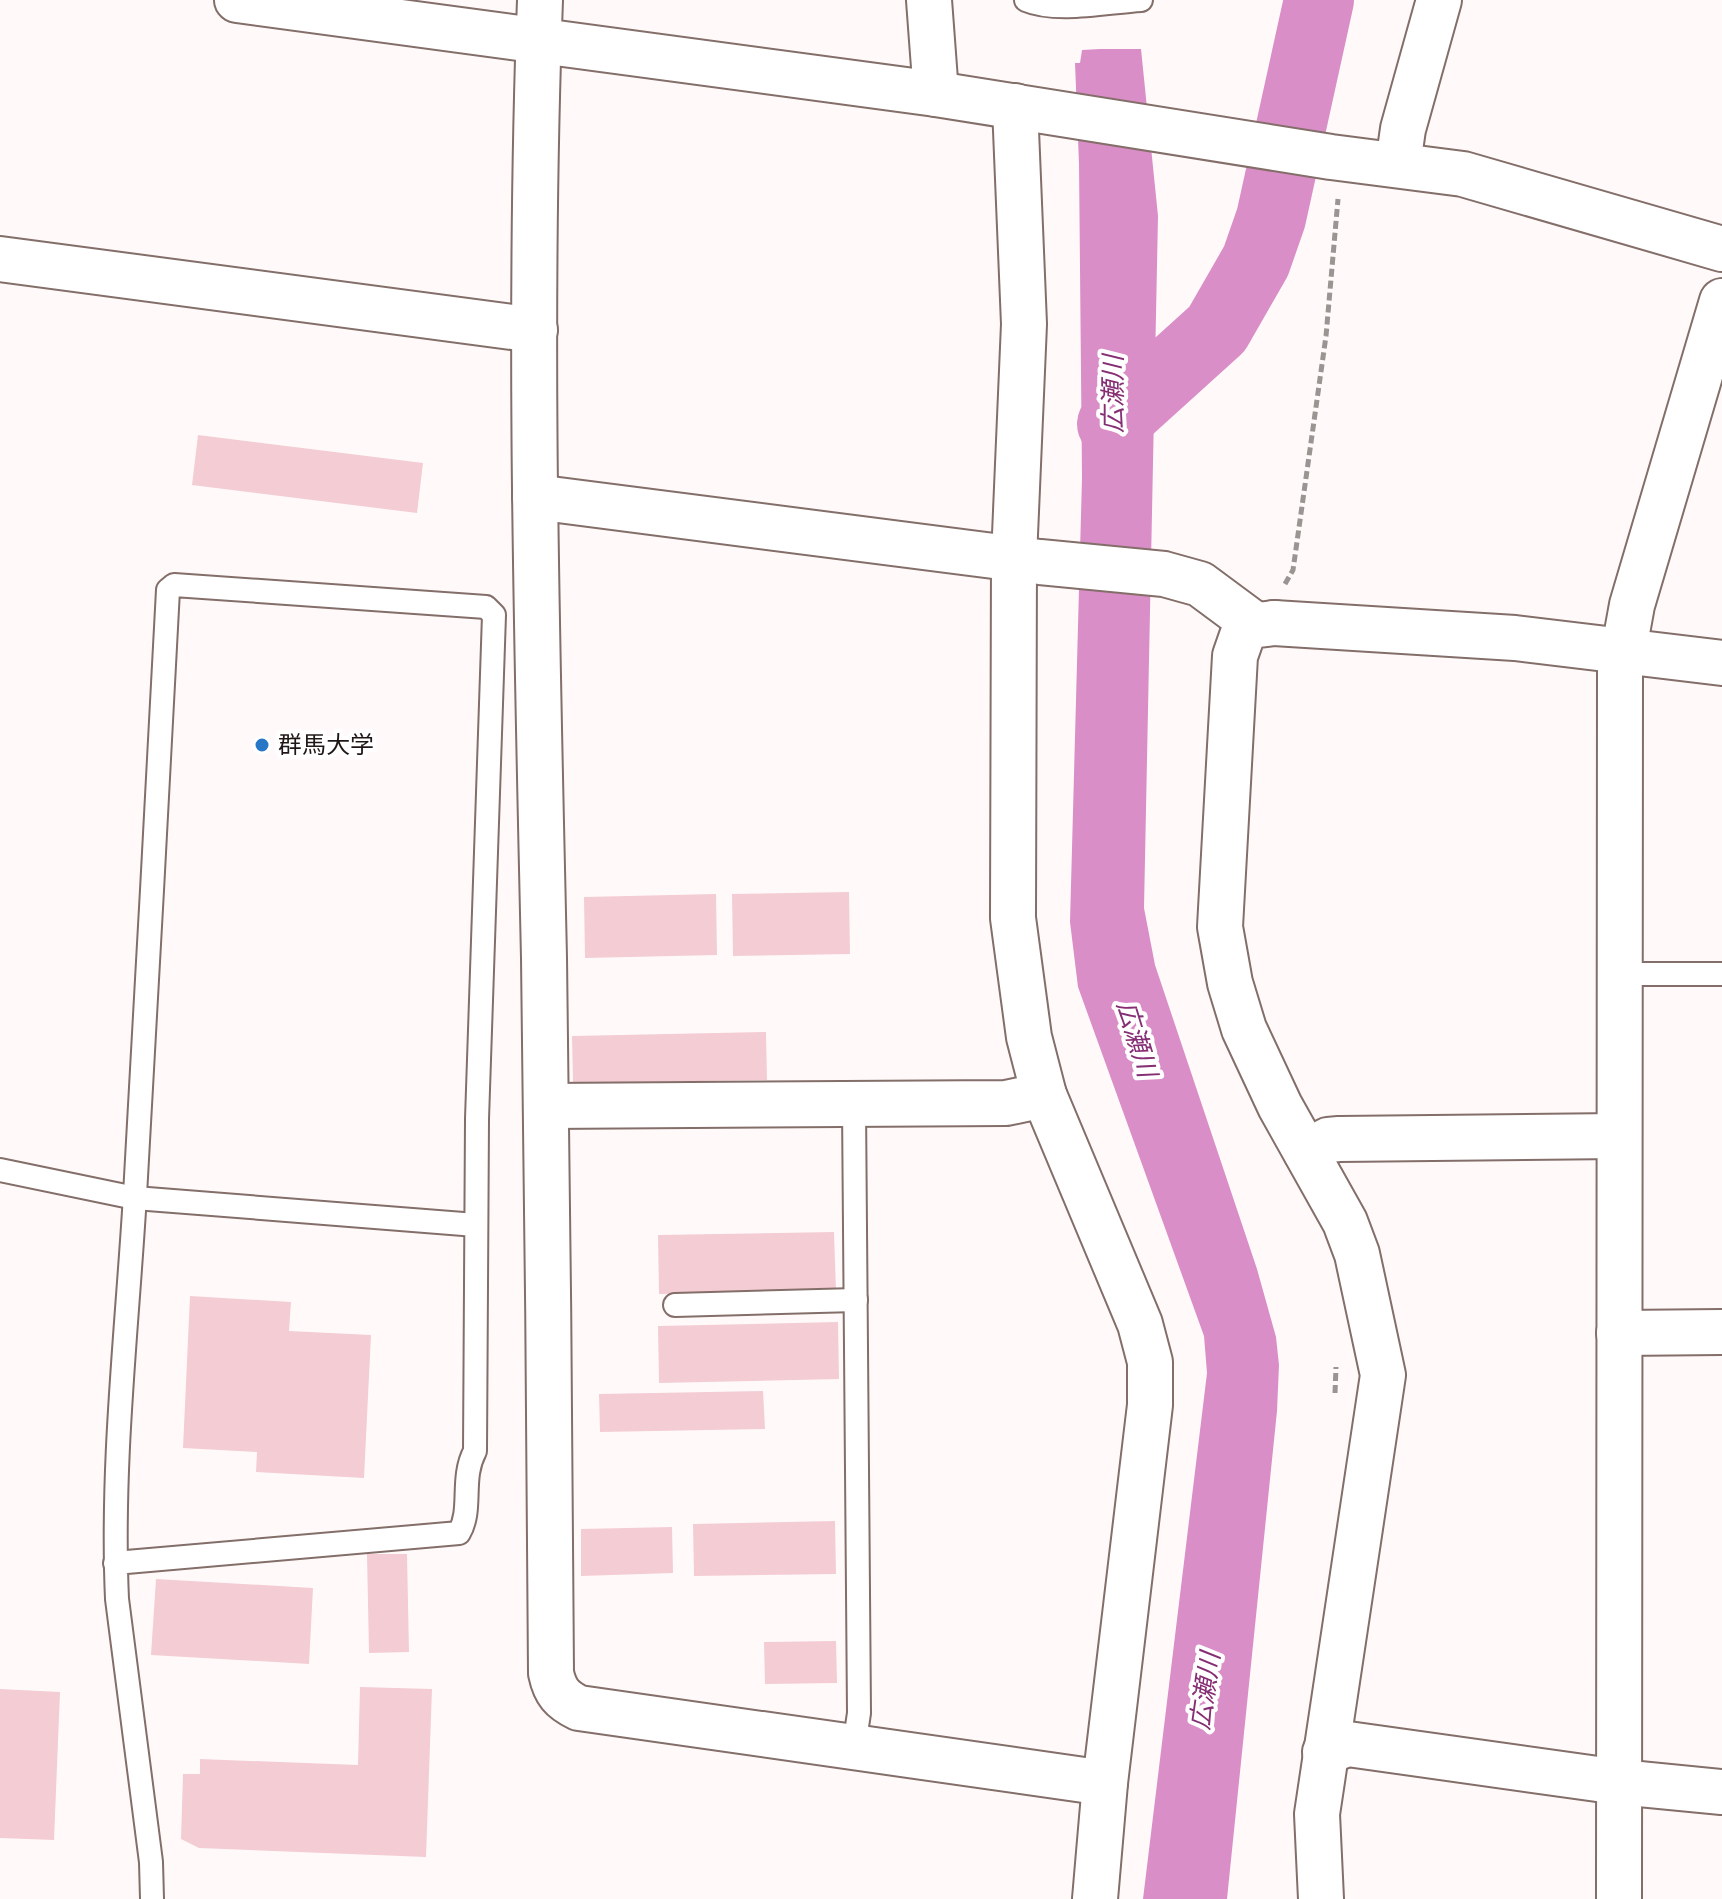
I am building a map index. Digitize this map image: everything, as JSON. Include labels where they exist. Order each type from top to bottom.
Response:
[{"type":"street","points":[[237,0],[539,20],[936,94],[1336,158],[1398,164],[1490,180],[1722,249]]},
{"type":"street","points":[[929,0],[936,94]]},
{"type":"street","points":[[1398,164],[1403,129],[1439,0]]},
{"type":"street","points":[[539,20],[535,497],[547,1106],[550,1657],[554,1688],[563,1700],[579,1708],[1105,1783]]},
{"type":"street","points":[[1030,108],[1024,324],[1027,560],[1013,918],[1029,1037],[1044,1095],[1140,1324],[1150,1362],[1150,1405],[1105,1783],[1095,1899]]},
{"type":"street","points":[[0,259],[535,330]]},
{"type":"street","points":[[1619,1899],[1620,680],[1632,605],[1722,301]]},
{"type":"street","points":[[535,497],[1027,560],[1164,574],[1200,584],[1264,623],[1515,638],[1722,663]]},
{"type":"street","points":[[1264,623],[1242,636],[1235,656],[1220,927],[1230,983],[1244,1029],[1280,1106],[1345,1222],[1357,1254],[1383,1375],[1325,1752],[1316,1837],[1321,1899]]},
{"type":"street","points":[[547,1106],[1006,1103],[1044,1095]]},
{"type":"street","points":[[1306,1152],[1328,1140],[1339,1139],[1619,1136]]},
{"type":"street","points":[[1619,1333],[1722,1332]]},
{"type":"street","points":[[1325,1752],[1348,1744],[1619,1782],[1722,1792]]},
{"type":"lane","points":[[1026,0],[1048,6],[1141,0]]},
{"type":"lane","points":[[115,1563],[459,1533],[464,1524],[467,1466],[475,1451],[477,1103],[494,615],[486,607],[174,585],[168,590],[135,1198],[113,1522],[115,1563],[117,1599],[151,1862],[152,1899]]},
{"type":"lane","points":[[1620,974],[1722,974]]},
{"type":"lane","points":[[854,1106],[859,1713],[854,1747]]},
{"type":"lane","points":[[0,1170],[135,1198],[476,1225]]},
{"type":"lane","points":[[675,1305],[856,1300]]},
{"type":"path","points":[[1264,623],[1293,570],[1326,336],[1336,158]]},
{"type":"water","name":"広瀬川","points":[[1141,49],[1158,216],[1144,908],[1155,965],[1257,1269],[1276,1337],[1279,1365],[1277,1411],[1227,1899],[1143,1899],[1207,1373],[1204,1336],[1078,987],[1070,922],[1082,478],[1075,63],[1080,63],[1082,50]]},
{"type":"building","points":[[198,435],[423,463],[417,513],[192,485]]},
{"type":"building","points":[[849,892],[850,954],[733,956],[732,894]]},
{"type":"building","points":[[716,894],[717,955],[585,958],[584,897]]},
{"type":"building","points":[[766,1032],[767,1080],[573,1083],[572,1036]]},
{"type":"building","points":[[834,1232],[836,1291],[659,1294],[658,1235]]},
{"type":"building","points":[[190,1296],[291,1302],[289,1331],[371,1335],[364,1478],[256,1472],[257,1452],[183,1448]]},
{"type":"building","points":[[838,1322],[839,1379],[659,1383],[658,1326]]},
{"type":"building","points":[[763,1391],[765,1429],[600,1432],[599,1394]]},
{"type":"building","points":[[835,1521],[836,1574],[694,1576],[693,1524]]},
{"type":"building","points":[[672,1527],[673,1573],[581,1576],[581,1529]]},
{"type":"building","points":[[367,1554],[407,1554],[409,1652],[369,1653]]},
{"type":"building","points":[[156,1579],[313,1588],[309,1664],[151,1655]]},
{"type":"building","points":[[836,1641],[837,1683],[765,1684],[764,1642]]},
{"type":"building","points":[[360,1687],[432,1689],[426,1857],[199,1848],[181,1839],[183,1774],[200,1774],[200,1759],[358,1765]]},
{"type":"building","points":[[0,1689],[60,1692],[54,1840],[0,1838]]},
{"type":"waterway","name":"広瀬川","points":[[1112,424],[1217,329],[1256,261],[1271,218],[1319,0]]},
{"type":"place","name":"群馬大学","points":[[262,745]]}]
